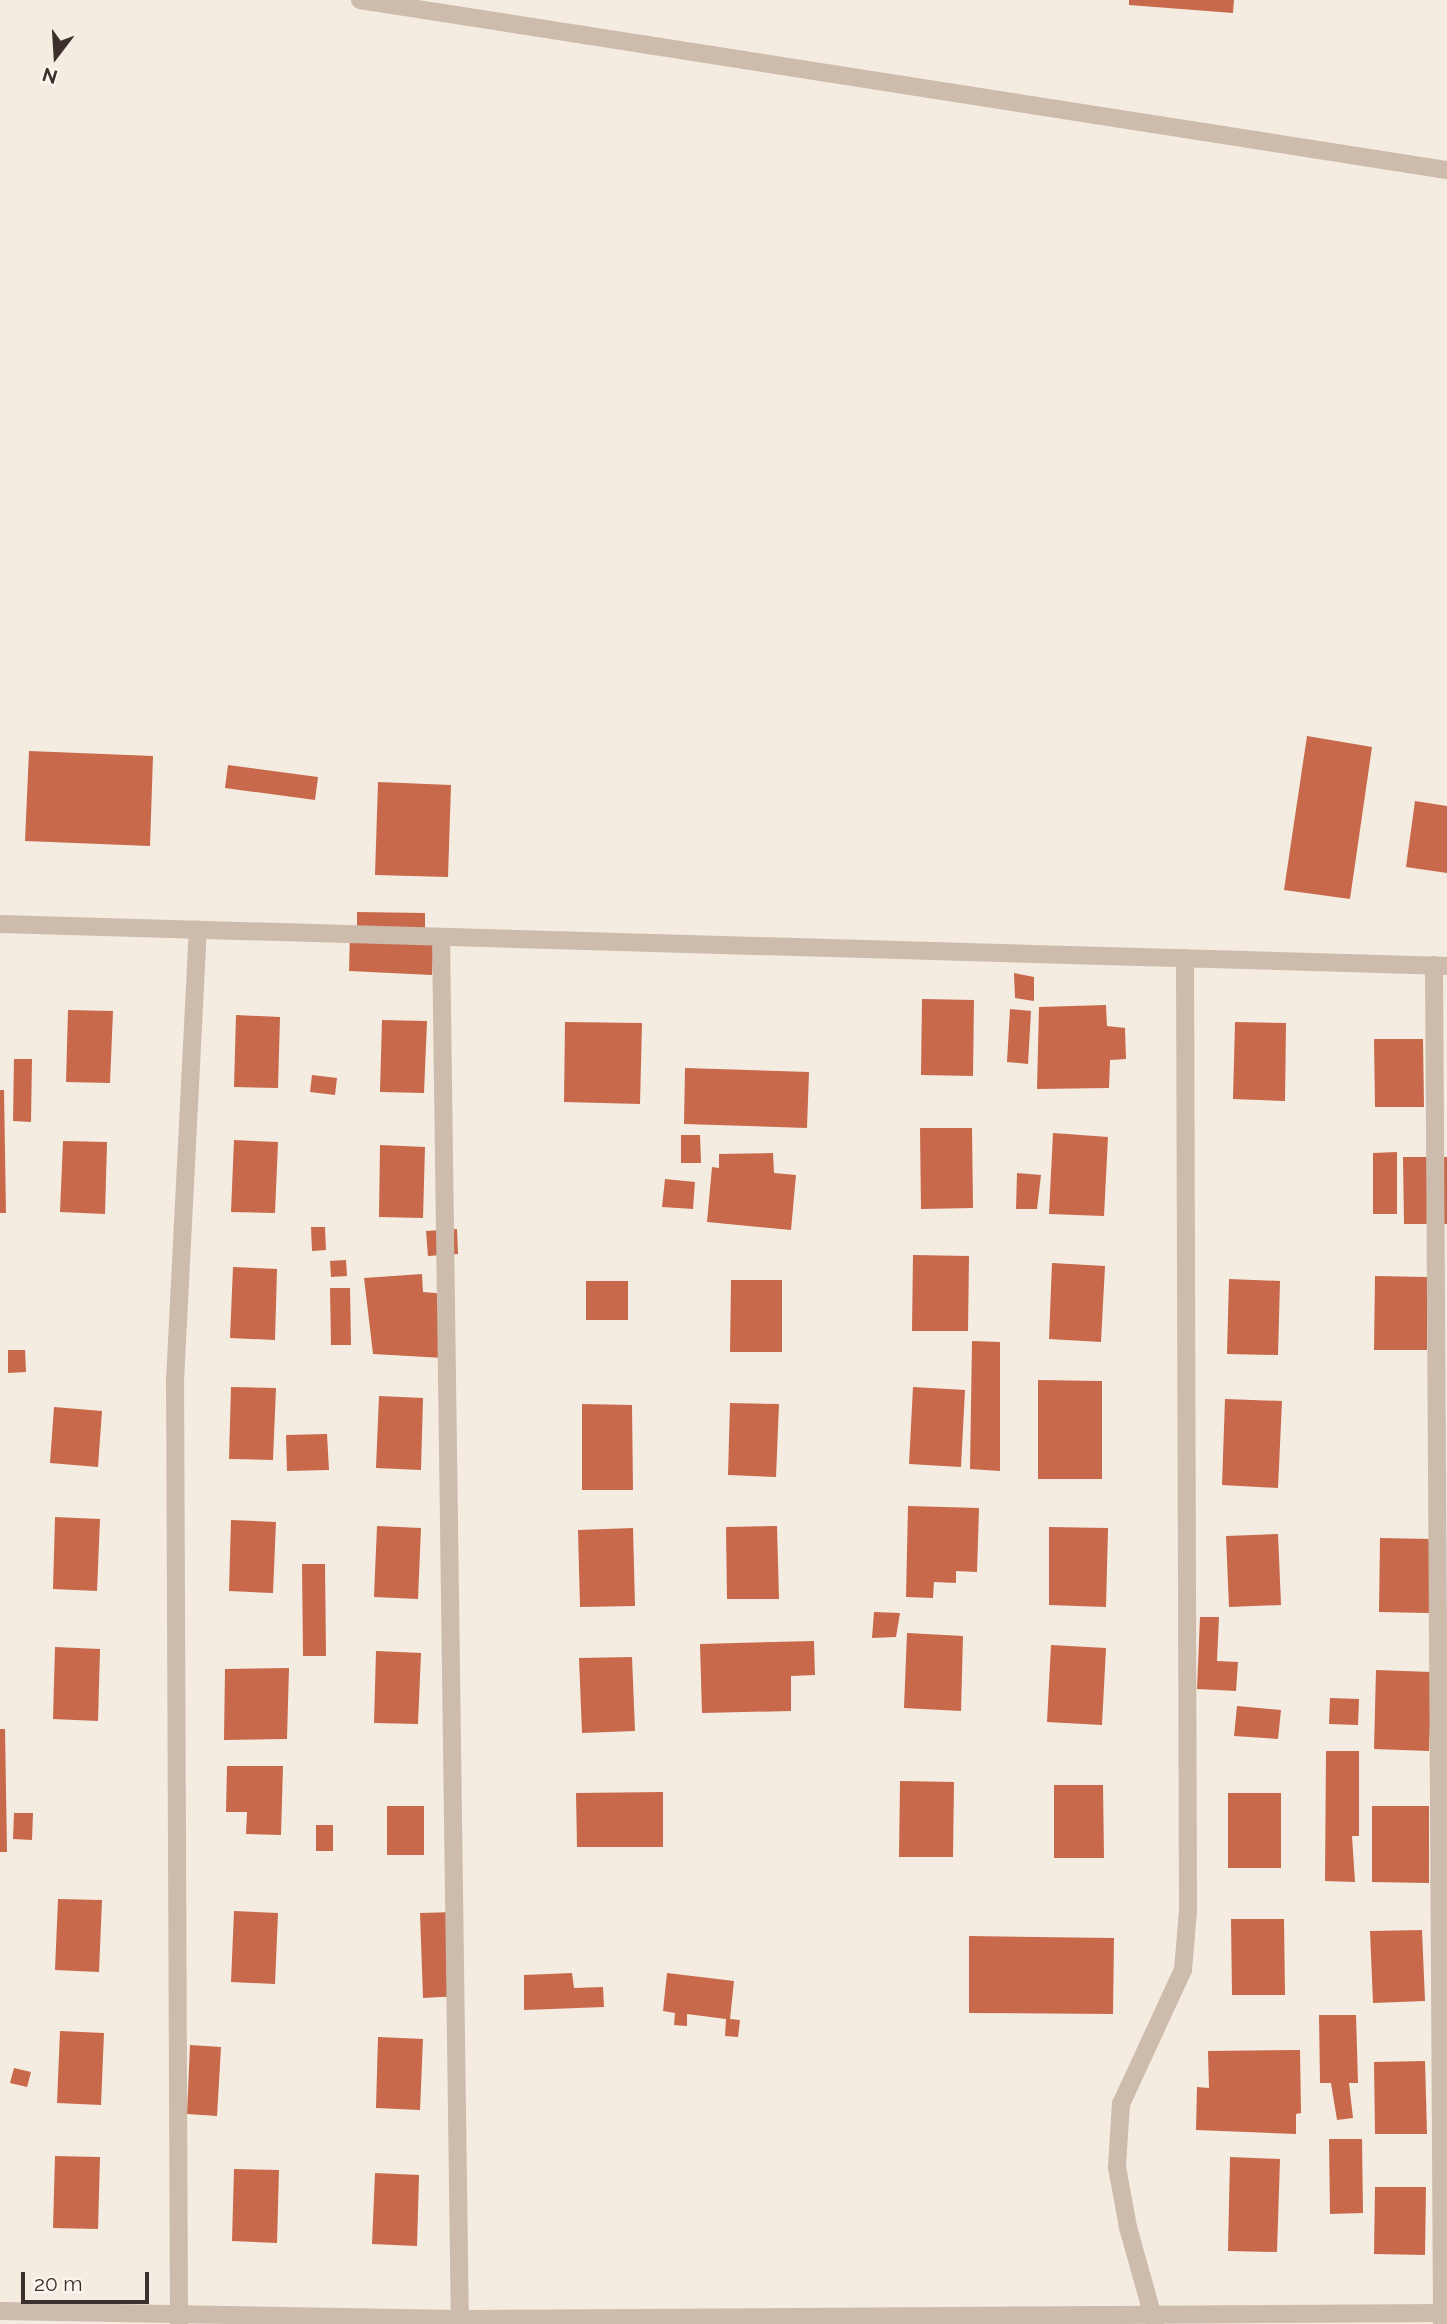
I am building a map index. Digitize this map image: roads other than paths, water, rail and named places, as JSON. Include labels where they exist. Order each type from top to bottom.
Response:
[{"type":"street","points":[[359,0],[1447,170]]},
{"type":"street","points":[[0,924],[1441,966],[1444,2316],[460,2321],[179,2320],[0,2311]]},
{"type":"street","points":[[179,2320],[175,1381],[198,930]]},
{"type":"street","points":[[441,937],[460,2321]]},
{"type":"street","points":[[1155,2319],[1128,2227],[1117,2167],[1122,2104],[1183,1970],[1188,1911],[1185,958]]}]
